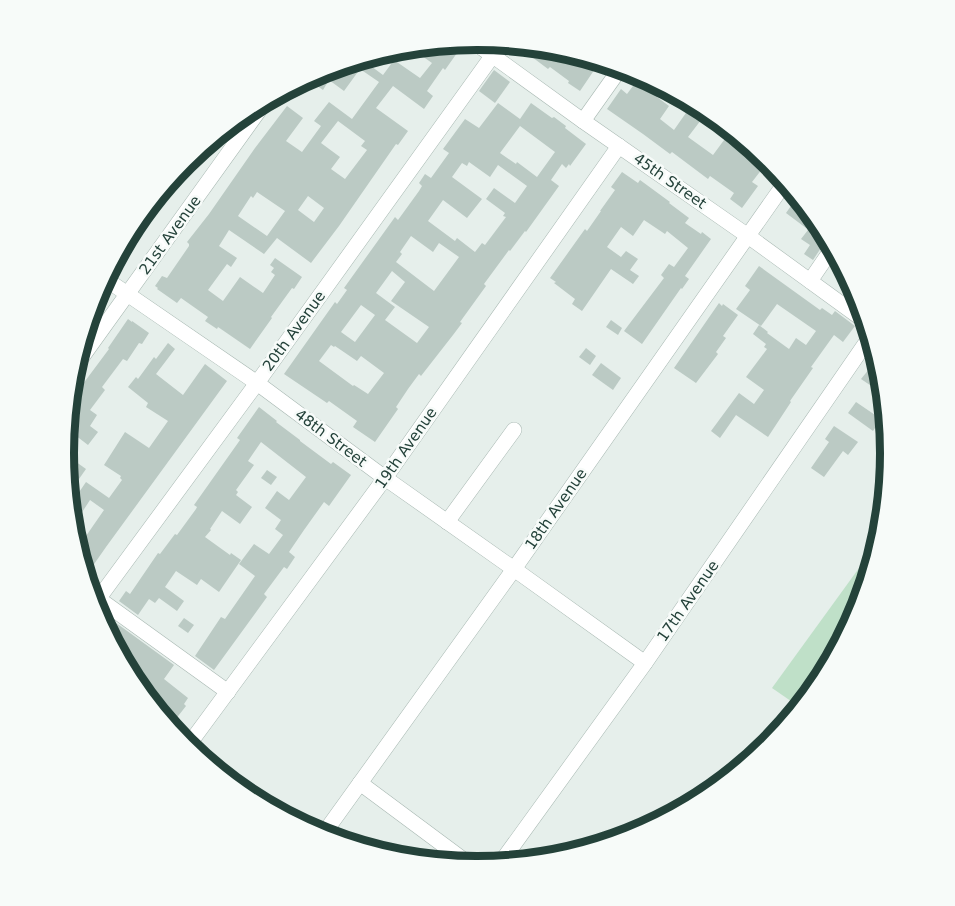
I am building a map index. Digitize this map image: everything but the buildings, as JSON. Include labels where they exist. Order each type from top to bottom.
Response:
[{"type":"street","name":"45th Street","points":[[485,50],[857,315]]},
{"type":"street","name":"20th Avenue","points":[[100,596],[493,56]]},
{"type":"street","points":[[583,121],[616,74]]},
{"type":"street","name":"21st Avenue","points":[[88,349],[254,117]]},
{"type":"street","name":"19th Avenue","points":[[193,739],[385,478],[619,146]]},
{"type":"street","name":"18th Avenue","points":[[328,828],[514,569],[782,188]]},
{"type":"street","points":[[810,281],[829,254]]},
{"type":"street","name":"48th Street","points":[[112,284],[257,383],[385,478],[645,663]]},
{"type":"street","name":"17th Avenue","points":[[506,856],[645,663],[865,343]]},
{"type":"street","points":[[447,522],[514,430]]},
{"type":"street","points":[[106,609],[228,692]]},
{"type":"street","points":[[360,783],[458,856]]},
{"type":"green space","points":[[867,557],[860,583],[839,631],[827,655],[798,699],[794,703],[772,688]]}]
